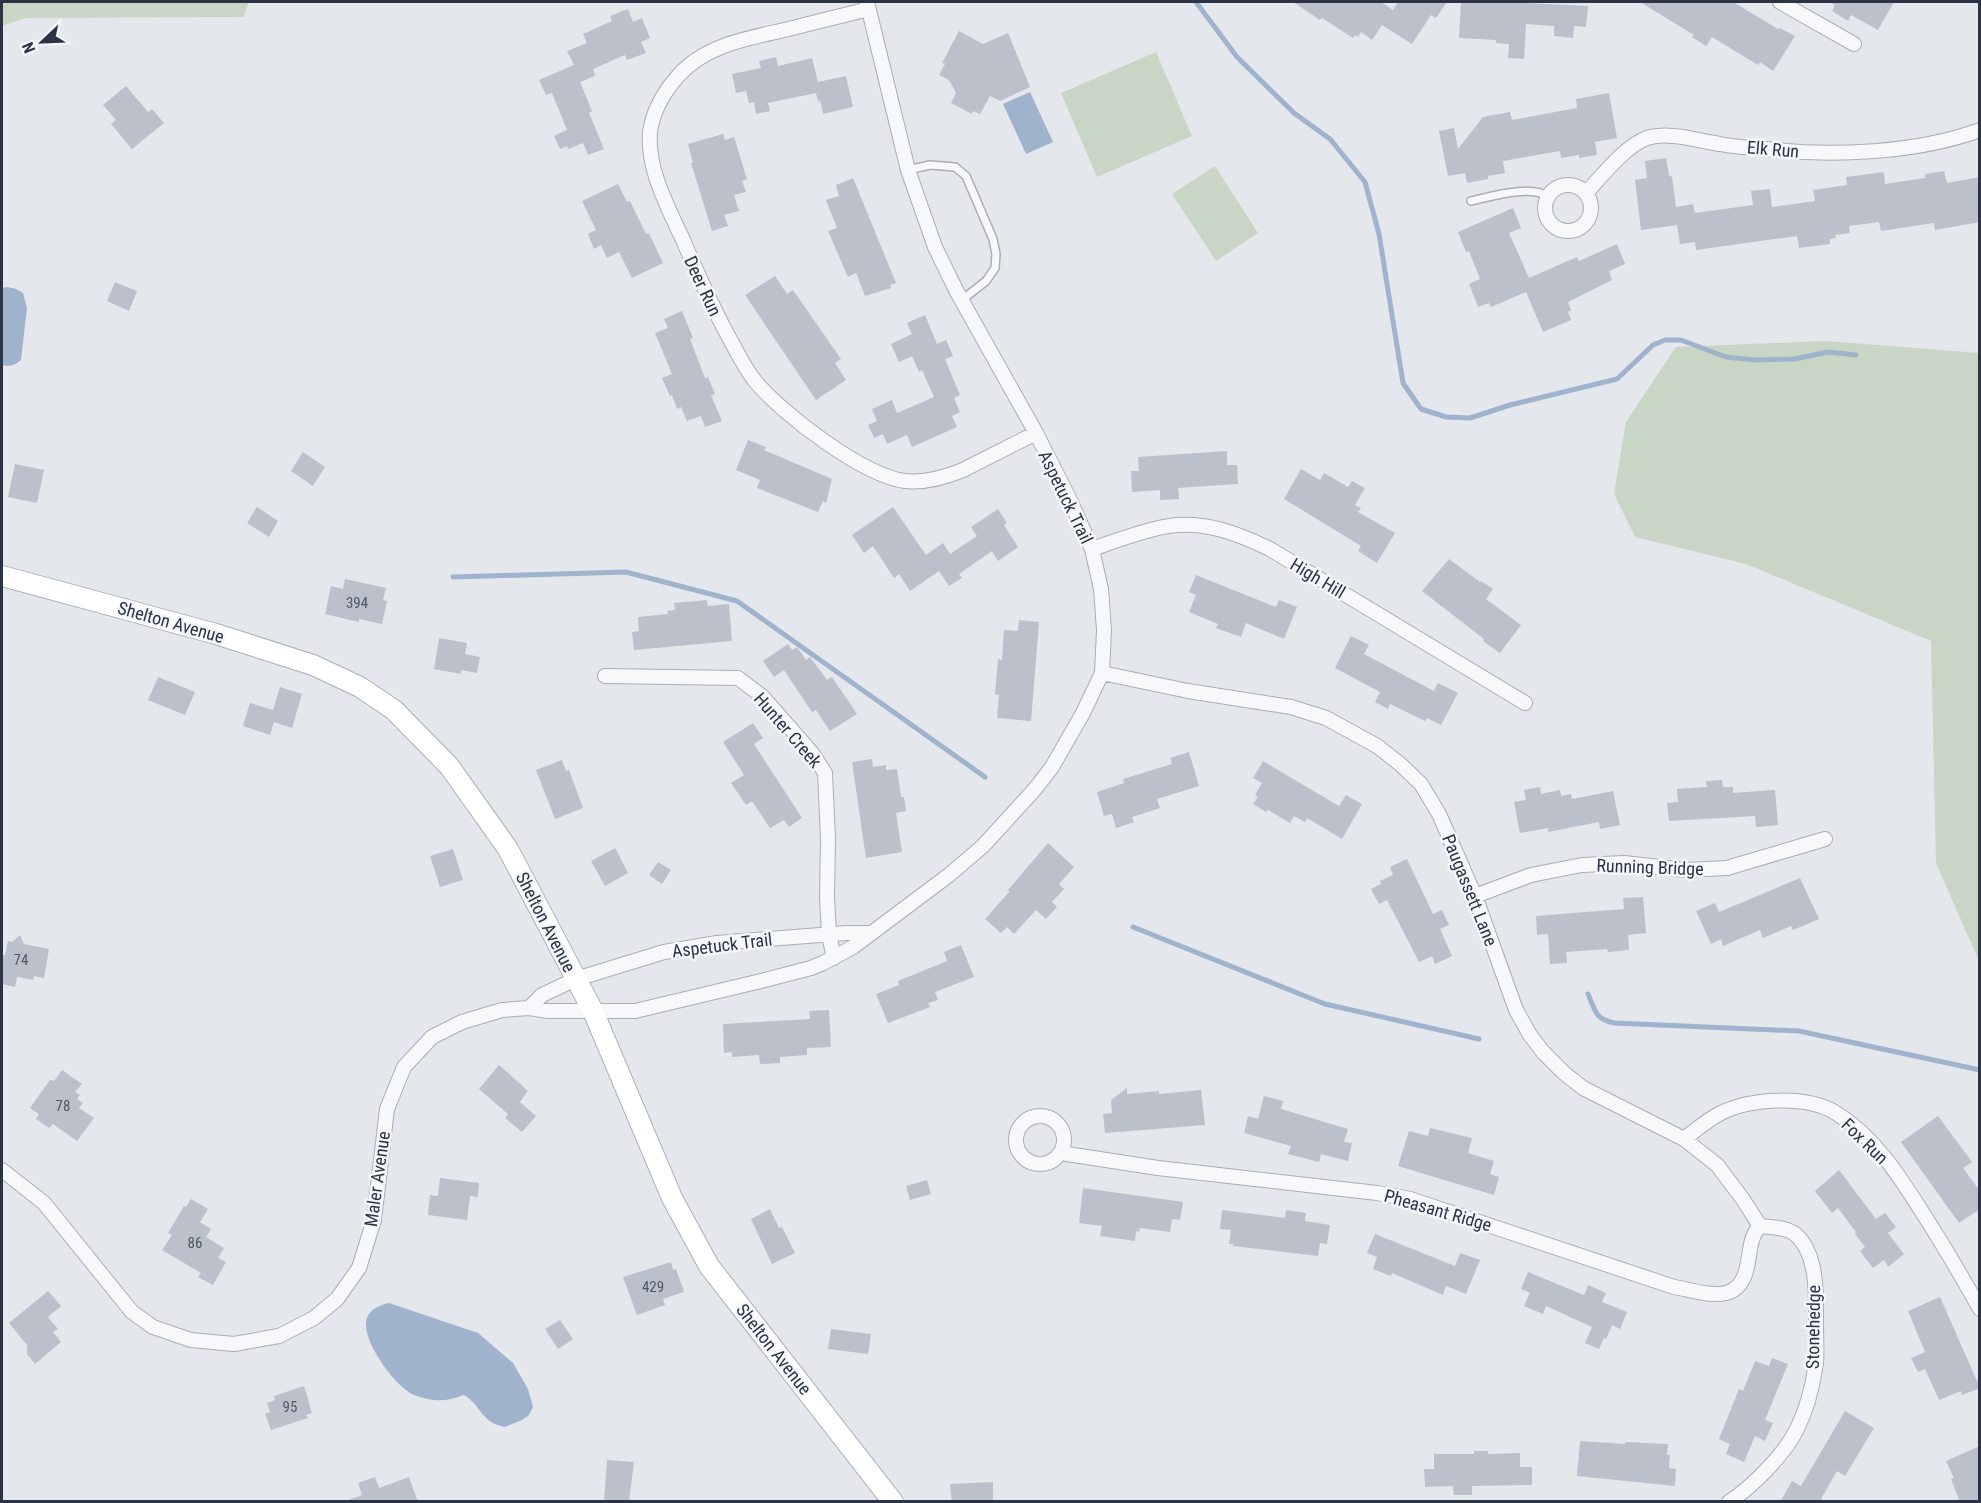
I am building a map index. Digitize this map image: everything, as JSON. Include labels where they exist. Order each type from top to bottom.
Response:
[{"type":"main road","name":"Shelton Avenue","points":[[2,576],[216,634],[313,665],[360,687],[394,710],[449,766],[508,849],[576,979],[592,1011],[672,1198],[709,1266],[893,1502]]},
{"type":"street","points":[[1780,2],[1854,44]]},
{"type":"street","name":"Aspetuck Trail","points":[[592,1011],[635,1011],[810,968],[834,958],[949,875],[983,846],[1052,767],[1102,673],[1104,630],[1102,599],[1092,549],[1036,433],[935,247],[908,170],[868,5]]},
{"type":"street","name":"Deer Run","points":[[868,5],[734,42],[706,54],[679,75],[658,104],[650,133],[653,163],[666,201],[710,303],[755,381],[778,405],[814,434],[856,461],[891,477],[907,481],[921,480],[951,475],[1036,433]]},
{"type":"street","name":"Elk Run","points":[[1586,193],[1626,152],[1639,142],[1653,137],[1680,138],[1791,152],[1825,153],[1929,144],[1980,130]]},
{"type":"street","points":[[1566,185],[1577,186],[1586,193],[1591,202],[1590,217],[1584,225],[1571,231],[1556,228],[1549,221],[1545,211],[1548,197],[1556,189],[1566,185]]},
{"type":"street","name":"High Hill","points":[[1092,549],[1163,527],[1182,525],[1202,525],[1245,537],[1270,549],[1525,703]]},
{"type":"street","name":"Paugassett Lane","points":[[1102,673],[1188,691],[1291,706],[1326,717],[1377,746],[1400,764],[1421,784],[1439,814],[1475,896],[1516,1010],[1543,1052],[1583,1088],[1684,1139],[1717,1165],[1760,1226]]},
{"type":"street","name":"Hunter Creek","points":[[605,676],[738,678],[763,697],[812,753],[825,773],[828,839],[827,897],[829,935],[834,958]]},
{"type":"street","name":"Running Bridge","points":[[1475,896],[1531,876],[1582,865],[1624,863],[1686,870],[1727,868],[1825,839]]},
{"type":"street","name":"Aspetuck Trail","points":[[576,979],[625,963],[699,945],[871,933]]},
{"type":"street","points":[[528,1008],[542,995],[576,979]]},
{"type":"street","name":"Maler Avenue","points":[[2,1170],[44,1203],[132,1312],[153,1327],[191,1340],[234,1344],[279,1336],[314,1318],[337,1299],[359,1268],[374,1220],[387,1109],[404,1067],[432,1037],[462,1022],[502,1010],[528,1008],[548,1011],[592,1011]]},
{"type":"street","name":"Fox Run","points":[[1684,1139],[1705,1122],[1724,1112],[1769,1101],[1806,1102],[1834,1111],[1870,1140],[1893,1167],[1956,1265],[1980,1309]]},
{"type":"street","name":"Pheasant Ridge","points":[[1062,1151],[1067,1154],[1158,1168],[1377,1193],[1410,1199],[1674,1287],[1718,1295],[1732,1291],[1741,1284],[1748,1264],[1751,1240],[1754,1232],[1760,1226]]},
{"type":"street","name":"Stonehedge","points":[[1729,1502],[1748,1488],[1796,1431],[1808,1399],[1816,1362],[1814,1272],[1809,1257],[1802,1242],[1794,1233],[1784,1229],[1760,1226]]},
{"type":"lane","points":[[908,170],[930,165],[955,167],[966,176],[993,239],[996,255],[995,268],[986,281],[962,300]]},
{"type":"lane","points":[[1471,201],[1523,191],[1542,192],[1548,197]]},
{"type":"green space","points":[[2,2],[249,2],[243,17],[25,18],[2,26]]},
{"type":"green space","points":[[1156,52],[1192,136],[1097,177],[1061,93]]},
{"type":"green space","points":[[1215,166],[1258,233],[1216,261],[1172,194]]},
{"type":"green space","points":[[1826,341],[1979,353],[1979,961],[1936,863],[1931,641],[1746,564],[1635,537],[1614,494],[1626,422],[1676,347]]},
{"type":"water","points":[[1030,92],[1053,142],[1026,154],[1003,104]]},
{"type":"water","points":[[8,287],[23,293],[27,308],[21,360],[8,366],[2,365],[2,288]]},
{"type":"water","points":[[389,1303],[478,1333],[513,1363],[528,1389],[533,1407],[529,1415],[505,1427],[491,1422],[464,1395],[445,1400],[433,1400],[406,1391],[381,1361],[368,1337],[366,1327],[370,1312]]},
{"type":"building","points":[[1293,2],[1381,2],[1393,10],[1398,2],[1447,2],[1436,18],[1431,15],[1412,44],[1382,25],[1372,40],[1361,32],[1358,37],[1355,35],[1353,38]]},
{"type":"building","points":[[1461,2],[1588,6],[1586,27],[1574,26],[1573,38],[1554,36],[1554,26],[1526,24],[1524,59],[1508,58],[1509,44],[1496,43],[1496,40],[1459,38]]},
{"type":"building","points":[[1640,2],[1733,2],[1778,29],[1795,36],[1773,71],[1760,62],[1758,65],[1712,37],[1706,46],[1692,37],[1694,35]]},
{"type":"building","points":[[1829,2],[1894,2],[1878,30],[1851,15],[1848,21],[1832,11],[1835,5]]},
{"type":"building","points":[[628,9],[633,22],[642,18],[650,38],[641,42],[646,53],[627,60],[625,55],[593,69],[595,76],[580,82],[592,111],[589,113],[604,149],[588,155],[583,143],[568,149],[567,146],[560,149],[554,136],[567,130],[552,93],[546,95],[539,80],[574,65],[567,51],[587,43],[583,34],[612,21],[610,16]]},
{"type":"building","points":[[959,31],[983,44],[1008,33],[1030,87],[1000,101],[990,96],[980,114],[973,111],[972,114],[951,103],[956,93],[949,80],[939,75],[945,64],[942,63]]},
{"type":"building","points":[[776,57],[778,66],[812,58],[818,82],[846,76],[853,107],[823,114],[816,93],[768,103],[770,111],[756,114],[754,102],[749,103],[746,91],[736,93],[732,74],[761,68],[759,61]]},
{"type":"building","points":[[126,86],[148,112],[152,109],[164,123],[132,149],[111,124],[116,120],[103,105]]},
{"type":"building","points":[[1609,93],[1617,138],[1595,142],[1597,155],[1561,158],[1560,151],[1503,161],[1505,173],[1467,183],[1465,173],[1448,176],[1439,131],[1454,128],[1458,149],[1483,117],[1510,112],[1512,120],[1577,108],[1576,99]]},
{"type":"building","points":[[723,134],[725,140],[734,137],[747,179],[742,181],[746,192],[734,195],[739,211],[724,215],[728,226],[712,231],[691,163],[693,163],[688,144]]},
{"type":"building","points":[[1666,158],[1669,175],[1672,177],[1676,207],[1693,204],[1695,213],[1753,205],[1751,191],[1770,189],[1772,207],[1815,201],[1813,190],[1847,185],[1846,177],[1884,172],[1885,184],[1925,178],[1925,174],[1944,171],[1947,183],[1980,177],[1980,222],[1935,230],[1934,223],[1881,231],[1879,222],[1849,226],[1850,233],[1835,235],[1836,238],[1830,239],[1830,244],[1799,248],[1797,236],[1696,250],[1695,242],[1680,244],[1677,225],[1641,230],[1635,180],[1647,178],[1645,161]]},
{"type":"building","points":[[853,178],[896,283],[890,285],[891,288],[865,296],[856,273],[848,277],[828,231],[837,228],[826,200],[839,196],[836,185]]},
{"type":"building","points":[[618,184],[627,202],[630,201],[646,234],[649,233],[663,263],[632,278],[619,252],[607,258],[601,245],[594,249],[588,234],[596,230],[582,201]]},
{"type":"building","points":[[1513,208],[1521,228],[1509,233],[1529,278],[1577,257],[1579,261],[1617,244],[1625,264],[1609,271],[1612,280],[1568,302],[1571,320],[1543,332],[1526,292],[1491,307],[1489,303],[1478,307],[1469,284],[1480,279],[1469,251],[1466,252],[1458,232]]},
{"type":"building","points":[[775,276],[787,294],[793,290],[841,359],[835,363],[846,380],[816,400],[745,295]]},
{"type":"building","points":[[115,282],[137,291],[129,311],[107,301]]},
{"type":"building","points":[[682,311],[705,378],[708,377],[715,394],[711,395],[722,421],[705,427],[701,416],[687,421],[681,407],[677,409],[662,378],[672,374],[655,333],[668,328],[664,319]]},
{"type":"building","points":[[925,315],[937,344],[946,340],[953,356],[945,359],[960,395],[954,398],[960,412],[952,416],[957,427],[912,447],[907,435],[887,444],[883,434],[874,438],[868,425],[877,421],[872,409],[892,400],[897,413],[934,397],[922,370],[919,372],[912,356],[899,362],[891,344],[912,334],[907,323]]},
{"type":"building","points":[[748,440],[766,447],[764,450],[832,479],[826,503],[823,501],[818,512],[757,488],[760,480],[736,470]]},
{"type":"building","points":[[1227,451],[1227,465],[1237,465],[1238,484],[1178,488],[1179,499],[1160,500],[1160,490],[1132,492],[1131,471],[1139,471],[1138,457]]},
{"type":"building","points":[[303,452],[325,467],[313,486],[291,471]]},
{"type":"building","points":[[15,464],[44,470],[37,503],[8,497]]},
{"type":"building","points":[[1301,469],[1320,480],[1324,473],[1348,487],[1352,481],[1365,488],[1355,505],[1361,508],[1358,512],[1395,533],[1377,563],[1358,551],[1361,546],[1284,499]]},
{"type":"building","points":[[257,507],[278,521],[269,537],[247,523]]},
{"type":"building","points":[[893,507],[926,555],[943,543],[950,554],[977,536],[971,527],[998,509],[1007,523],[1004,525],[1018,547],[998,561],[992,551],[959,574],[962,578],[949,586],[939,571],[910,591],[899,574],[894,578],[873,546],[864,553],[852,535]]},
{"type":"building","points":[[1449,559],[1493,589],[1486,599],[1521,625],[1500,653],[1422,591]]},
{"type":"building","points":[[1196,575],[1276,607],[1279,600],[1297,607],[1284,639],[1246,623],[1241,637],[1216,628],[1218,624],[1189,612],[1196,595],[1189,592]]},
{"type":"building","points":[[345,579],[386,588],[383,600],[387,601],[382,624],[359,619],[359,622],[325,614],[331,586],[343,589]]},
{"type":"building","points":[[707,600],[708,606],[729,604],[732,641],[634,650],[632,632],[639,631],[638,617],[668,614],[667,611],[675,610],[674,603]]},
{"type":"building","points":[[1019,620],[1039,622],[1031,721],[997,718],[999,695],[995,694],[998,659],[1002,660],[1004,630],[1018,631]]},
{"type":"building","points":[[1351,636],[1369,645],[1364,654],[1434,691],[1438,683],[1458,693],[1441,725],[1427,718],[1425,721],[1390,704],[1388,709],[1375,702],[1380,692],[1335,668]]},
{"type":"building","points":[[439,638],[467,643],[465,654],[480,657],[477,673],[461,670],[461,674],[434,669]]},
{"type":"building","points":[[788,644],[792,650],[797,647],[806,660],[810,657],[827,680],[832,677],[857,714],[830,731],[816,710],[812,712],[784,670],[774,677],[763,661]]},
{"type":"building","points":[[158,677],[195,692],[185,715],[148,700]]},
{"type":"building","points":[[280,687],[302,694],[292,728],[274,722],[270,735],[243,726],[250,703],[273,710]]},
{"type":"building","points":[[753,723],[763,738],[754,744],[802,818],[789,827],[784,820],[770,828],[752,801],[746,805],[731,783],[744,775],[723,742]]},
{"type":"building","points":[[1189,752],[1199,786],[1157,799],[1160,808],[1132,817],[1134,822],[1116,828],[1112,814],[1104,816],[1097,792],[1124,783],[1123,779],[1172,764],[1170,758]]},
{"type":"building","points":[[872,759],[873,767],[886,765],[886,770],[897,769],[901,797],[904,797],[906,811],[896,813],[902,852],[866,858],[852,762]]},
{"type":"building","points":[[562,760],[566,771],[569,770],[583,808],[555,819],[536,770]]},
{"type":"building","points":[[1263,761],[1339,806],[1346,795],[1362,804],[1342,839],[1307,818],[1305,822],[1294,816],[1290,823],[1253,804],[1258,797],[1255,795],[1262,783],[1253,778]]},
{"type":"building","points":[[1722,780],[1723,787],[1733,787],[1733,793],[1775,790],[1778,825],[1756,827],[1755,816],[1669,821],[1667,803],[1678,802],[1677,789],[1707,787],[1706,781]]},
{"type":"building","points":[[1540,787],[1541,794],[1560,790],[1561,796],[1571,794],[1572,799],[1613,791],[1620,825],[1600,829],[1599,822],[1548,832],[1548,828],[1520,833],[1514,802],[1526,800],[1524,790]]},
{"type":"building","points":[[1048,843],[1074,867],[1059,884],[1064,889],[1052,902],[1057,907],[1046,919],[1036,910],[1014,934],[1007,927],[1001,933],[985,919]]},
{"type":"building","points":[[615,848],[628,873],[605,886],[591,861]]},
{"type":"building","points":[[453,849],[463,880],[440,887],[430,856]]},
{"type":"building","points":[[1407,859],[1433,914],[1442,910],[1449,925],[1440,929],[1452,956],[1435,964],[1432,956],[1419,962],[1387,900],[1379,904],[1371,889],[1381,884],[1380,881],[1393,875],[1390,867]]},
{"type":"building","points":[[658,862],[671,870],[662,884],[649,875]]},
{"type":"building","points":[[1800,878],[1819,919],[1793,930],[1791,926],[1763,938],[1760,930],[1723,946],[1721,939],[1711,944],[1696,911],[1715,903],[1719,912]]},
{"type":"building","points":[[1643,897],[1646,933],[1628,935],[1629,950],[1566,952],[1567,963],[1550,964],[1548,934],[1537,935],[1536,916],[1624,909],[1623,898]]},
{"type":"building","points":[[20,935],[24,944],[49,949],[44,978],[34,976],[33,980],[17,977],[15,987],[2,984],[2,955],[5,955],[8,941],[12,942]]},
{"type":"building","points":[[961,945],[974,977],[935,992],[938,1000],[928,1003],[930,1007],[888,1023],[876,994],[899,985],[898,981],[947,961],[944,952]]},
{"type":"building","points":[[829,1010],[831,1047],[807,1048],[807,1055],[780,1057],[780,1063],[760,1064],[759,1055],[732,1057],[732,1052],[724,1053],[723,1024],[810,1019],[809,1011]]},
{"type":"building","points":[[499,1065],[528,1091],[520,1102],[536,1116],[522,1132],[505,1118],[508,1114],[479,1089]]},
{"type":"building","points":[[62,1070],[82,1084],[75,1092],[80,1095],[77,1099],[83,1103],[79,1108],[94,1118],[77,1141],[53,1124],[49,1128],[36,1119],[39,1114],[30,1108],[50,1080],[54,1081]]},
{"type":"building","points":[[1127,1088],[1127,1094],[1201,1090],[1205,1125],[1105,1133],[1103,1114],[1112,1113],[1111,1100]]},
{"type":"building","points":[[1264,1096],[1283,1101],[1281,1109],[1348,1129],[1344,1142],[1352,1143],[1348,1161],[1321,1154],[1319,1162],[1288,1154],[1291,1146],[1244,1133],[1248,1116],[1258,1119]]},
{"type":"building","points":[[1938,1116],[1972,1162],[1963,1168],[1980,1191],[1980,1209],[1959,1223],[1901,1142]]},
{"type":"building","points":[[1430,1128],[1472,1138],[1468,1153],[1494,1161],[1490,1174],[1499,1177],[1494,1195],[1398,1166],[1409,1131],[1428,1136]]},
{"type":"building","points":[[1839,1170],[1876,1219],[1885,1213],[1896,1227],[1888,1233],[1904,1254],[1888,1267],[1884,1260],[1873,1268],[1860,1251],[1865,1247],[1838,1208],[1832,1213],[1815,1191]]},
{"type":"building","points":[[440,1178],[479,1183],[478,1197],[470,1196],[467,1220],[428,1215],[430,1195],[438,1196]]},
{"type":"building","points":[[927,1180],[931,1194],[910,1200],[906,1186]]},
{"type":"building","points":[[1083,1188],[1183,1202],[1180,1220],[1172,1219],[1170,1232],[1140,1228],[1139,1232],[1136,1231],[1135,1241],[1100,1236],[1102,1226],[1079,1223]]},
{"type":"building","points":[[191,1199],[208,1209],[200,1222],[211,1229],[206,1237],[224,1248],[218,1258],[226,1262],[213,1285],[198,1277],[201,1273],[162,1250],[172,1235],[168,1233],[184,1206],[186,1207]]},
{"type":"building","points":[[770,1209],[795,1253],[772,1264],[751,1219]]},
{"type":"building","points":[[1222,1210],[1285,1218],[1286,1210],[1306,1213],[1305,1221],[1330,1225],[1327,1244],[1320,1243],[1318,1256],[1233,1246],[1229,1244],[1231,1230],[1220,1229]]},
{"type":"building","points":[[1375,1234],[1455,1266],[1460,1253],[1480,1260],[1466,1294],[1446,1286],[1443,1295],[1392,1273],[1391,1276],[1373,1269],[1377,1257],[1367,1253]]},
{"type":"building","points":[[671,1262],[673,1270],[676,1269],[684,1292],[663,1299],[665,1305],[637,1315],[623,1277]]},
{"type":"building","points":[[1528,1272],[1584,1295],[1588,1285],[1606,1293],[1602,1302],[1627,1312],[1620,1329],[1612,1325],[1599,1349],[1585,1343],[1592,1327],[1546,1306],[1543,1314],[1524,1306],[1530,1293],[1521,1289]]},
{"type":"building","points":[[48,1291],[61,1306],[48,1317],[58,1329],[53,1332],[61,1342],[35,1364],[27,1354],[27,1345],[9,1323]]},
{"type":"building","points":[[1940,1297],[1980,1388],[1962,1395],[1961,1391],[1939,1400],[1925,1369],[1918,1372],[1911,1358],[1925,1352],[1908,1311]]},
{"type":"building","points":[[560,1320],[573,1339],[558,1349],[545,1329]]},
{"type":"building","points":[[831,1329],[871,1334],[868,1354],[828,1349]]},
{"type":"building","points":[[1772,1358],[1788,1364],[1765,1420],[1773,1423],[1765,1441],[1755,1436],[1744,1462],[1726,1454],[1730,1444],[1719,1439],[1739,1389],[1743,1391],[1755,1361],[1769,1366]]},
{"type":"building","points":[[304,1386],[312,1413],[306,1415],[308,1418],[271,1430],[265,1414],[270,1412],[267,1403],[275,1400],[274,1396]]},
{"type":"building","points":[[1845,1411],[1874,1428],[1845,1476],[1837,1471],[1821,1499],[1825,1502],[1780,1502],[1792,1481],[1801,1486]]},
{"type":"building","points":[[1580,1441],[1668,1444],[1669,1468],[1676,1469],[1675,1486],[1577,1476]]},
{"type":"building","points":[[1980,1446],[1980,1502],[1960,1502],[1951,1479],[1954,1478],[1946,1461]]},
{"type":"building","points":[[1474,1451],[1488,1451],[1488,1454],[1520,1453],[1520,1467],[1532,1467],[1532,1485],[1472,1486],[1472,1495],[1454,1495],[1453,1486],[1425,1487],[1424,1469],[1434,1469],[1434,1454],[1474,1454]]},
{"type":"building","points":[[607,1460],[634,1462],[629,1502],[604,1502]]},
{"type":"building","points":[[375,1477],[379,1488],[409,1477],[418,1502],[348,1502],[362,1495],[358,1483]]},
{"type":"building","points":[[993,1482],[993,1500],[952,1502],[950,1484]]},
{"type":"waterway","points":[[1196,2],[1237,57],[1294,113],[1330,139],[1365,182],[1379,234],[1403,383],[1421,409],[1446,417],[1470,418],[1510,405],[1617,379],[1653,345],[1665,340],[1681,340],[1726,357],[1754,360],[1795,359],[1828,352],[1856,355]]},
{"type":"waterway","points":[[453,577],[626,572],[737,601],[985,777]]},
{"type":"waterway","points":[[1133,927],[1325,1004],[1479,1039]]},
{"type":"waterway","points":[[1588,994],[1600,1017],[1615,1023],[1799,1031],[1980,1070]]}]
